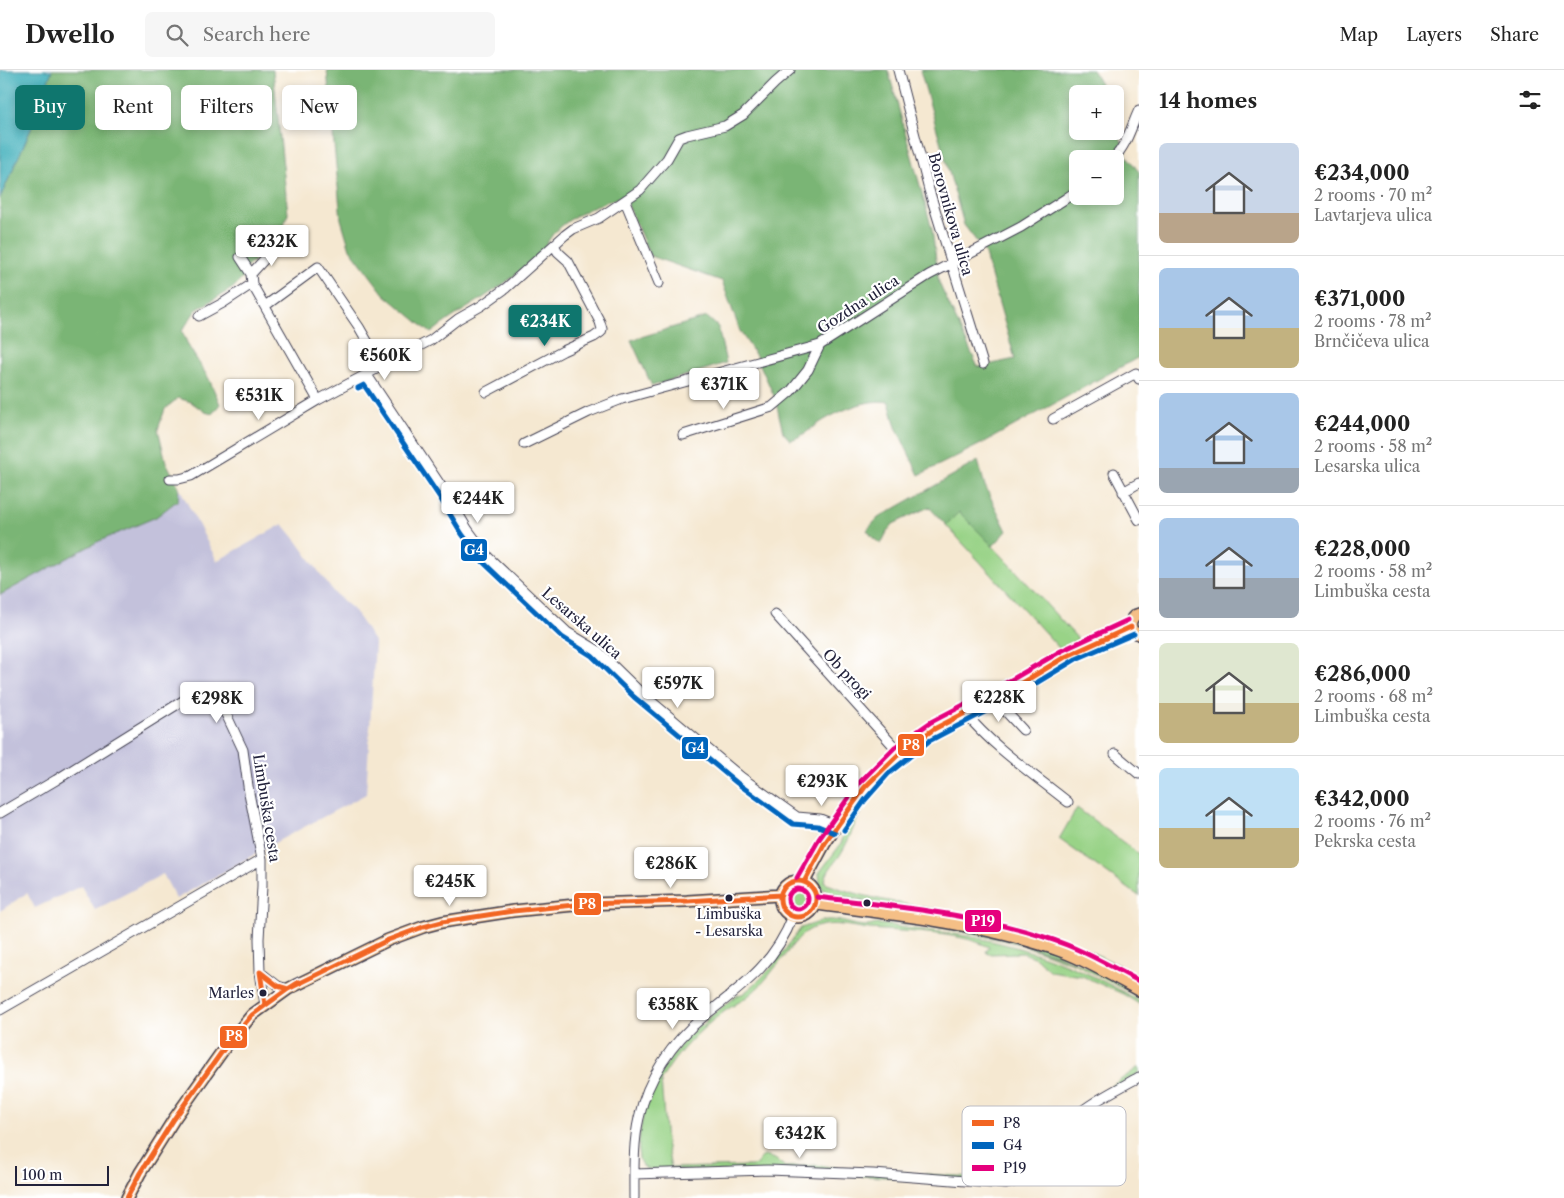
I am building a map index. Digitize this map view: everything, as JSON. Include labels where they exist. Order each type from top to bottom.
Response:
[{"type":"main road","points":[[804,882],[824,843],[865,787],[900,753],[934,729],[994,699],[1080,649],[1135,631],[1131,620],[1135,615],[1139,614]]},
{"type":"main road","points":[[794,881],[804,882],[813,888],[816,893],[814,908],[807,915],[798,917],[788,914],[782,906],[782,890],[794,881]]},
{"type":"main road","points":[[127,1198],[153,1151],[196,1087],[245,1023],[265,1005],[288,989],[407,932],[460,918],[548,907],[781,895]]},
{"type":"main road","points":[[816,904],[970,926],[1004,934],[1065,953],[1139,990]]},
{"type":"street","points":[[170,480],[191,476],[318,400],[431,340],[458,319],[481,306],[508,286],[573,229],[599,218],[640,190],[667,159],[679,138],[725,126],[744,115],[790,70]]},
{"type":"street","name":"Borovnikova ulica","points":[[898,70],[926,181],[983,364]]},
{"type":"street","points":[[1121,150],[1139,110]]},
{"type":"street","name":"Gozdna ulica","points":[[524,444],[589,412],[622,399],[820,345],[929,275],[1026,223],[1069,197]]},
{"type":"street","points":[[625,201],[659,283]]},
{"type":"street","points":[[251,274],[282,241],[292,246]]},
{"type":"street","points":[[486,392],[601,332],[600,322],[568,261],[558,252],[554,245]]},
{"type":"street","points":[[240,257],[251,274],[252,284],[318,400]]},
{"type":"street","points":[[265,306],[318,267],[359,327],[382,367]]},
{"type":"street","points":[[198,316],[223,303],[252,284]]},
{"type":"street","points":[[683,435],[772,407],[791,391],[808,370],[820,345]]},
{"type":"street","name":"Lesarska ulica","points":[[367,375],[468,530],[488,556],[567,632],[602,654],[639,691],[741,777],[797,818],[820,818],[838,826]]},
{"type":"street","points":[[1053,419],[1138,376]]},
{"type":"street","points":[[1114,473],[1139,520]]},
{"type":"street","points":[[1123,492],[1139,483]]},
{"type":"street","name":"Ob progi","points":[[775,614],[900,753]]},
{"type":"street","name":"Limbuška cesta","points":[[0,813],[186,699],[210,690],[227,716],[243,750],[262,859],[259,939],[260,972],[265,1005]]},
{"type":"street","points":[[994,699],[1023,730]]},
{"type":"street","points":[[965,713],[1002,750],[1068,802]]},
{"type":"street","points":[[1115,754],[1139,774]]},
{"type":"street","points":[[0,1010],[262,859]]},
{"type":"street","points":[[634,1198],[636,1134],[640,1113],[646,1094],[663,1062],[678,1041],[701,1019],[753,977],[768,961],[780,945],[793,916]]},
{"type":"street","points":[[260,972],[278,986],[288,989]]},
{"type":"street","points":[[1090,1106],[1139,1077]]},
{"type":"street","points":[[634,1174],[768,1170],[873,1174],[962,1181]]},
{"type":"shaded area","points":[[179,487],[217,561],[283,524],[334,593],[353,609],[375,643],[366,794],[176,899],[163,874],[95,910],[81,886],[35,908],[27,893],[0,911],[0,595],[97,542],[156,517],[178,500]]},
{"type":"green space","points":[[52,70],[273,70],[288,214],[280,235],[246,268],[245,276],[233,288],[196,310],[182,331],[189,347],[209,379],[220,404],[212,414],[205,412],[191,402],[178,398],[165,409],[158,429],[166,462],[179,487],[178,500],[156,517],[97,542],[0,595],[0,198],[31,130],[85,130],[85,85],[47,85]]},
{"type":"green space","points":[[327,70],[888,70],[932,229],[939,283],[978,367],[1015,359],[984,251],[964,225],[920,70],[1092,70],[1100,85],[1069,85],[1069,140],[1121,140],[1127,156],[1139,172],[1139,357],[983,443],[919,475],[896,427],[889,402],[880,401],[854,406],[828,418],[802,435],[790,440],[783,432],[775,398],[756,356],[740,331],[722,281],[650,256],[624,196],[595,206],[568,221],[553,234],[539,253],[514,276],[431,333],[384,294],[350,249],[341,219],[333,130],[357,130],[357,85],[328,85]]},
{"type":"green space","points":[[707,317],[718,327],[726,363],[652,386],[631,340]]},
{"type":"green space","points":[[978,461],[985,486],[1007,531],[993,546],[959,512],[946,525],[929,507],[893,524],[881,544],[867,530],[878,518]]},
{"type":"green space","points":[[959,511],[1078,639],[1060,649],[946,525]]},
{"type":"green space","points":[[869,793],[872,796],[862,809],[844,848],[827,874],[825,882],[827,884],[882,900],[997,920],[1039,932],[1100,956],[1139,976],[1139,979],[1084,953],[1016,930],[829,893],[824,890],[820,885],[819,873],[841,844],[846,828]]},
{"type":"green space","points":[[1077,808],[1139,854],[1139,896],[1059,839]]},
{"type":"green space","points":[[796,889],[803,892],[811,902],[807,908],[797,909],[785,898],[789,892]]},
{"type":"green space","points":[[831,895],[912,912],[1080,955],[1109,967],[1139,982],[1139,984],[1109,968],[878,906],[831,897]]},
{"type":"green space","points":[[826,920],[862,926],[878,924],[973,937],[1030,951],[1058,961],[1112,986],[1139,1001],[1139,1004],[1123,994],[1082,976],[1050,971],[1036,958],[1023,953],[989,954],[986,952],[989,947],[962,938],[836,924],[816,927],[798,939],[767,978],[753,992],[725,1011],[698,1034],[681,1051],[667,1070],[661,1080],[666,1142],[671,1168],[752,1166],[757,1165],[764,1156],[775,1159],[785,1167],[817,1165],[847,1169],[962,1176],[962,1179],[647,1169],[643,1167],[639,1157],[641,1124],[651,1092],[667,1064],[699,1025],[703,1026],[706,1020],[736,996],[744,993],[772,967],[801,928]]},
{"type":"green space","points":[[878,921],[947,927],[1001,937],[1088,967],[1139,995],[1139,997],[1076,964],[1017,943],[947,929]]},
{"type":"green space","points":[[1139,1067],[1139,1073],[1086,1106],[1083,1106]]},
{"type":"water","points":[[0,70],[52,70],[47,85],[15,85],[15,130],[31,130],[0,198]]},
{"type":"transit line","name":"G4","points":[[358,388],[364,385],[439,496],[462,534],[483,562],[562,637],[592,656],[634,697],[737,783],[793,824],[818,826],[835,833]]},
{"type":"transit line","name":"P19","points":[[797,878],[819,839],[859,783],[895,747],[931,722],[1006,683],[1061,651],[1128,620]]},
{"type":"transit line","name":"P8","points":[[804,882],[825,843],[865,787],[900,753],[934,729],[1010,690],[1065,657],[1131,627]]},
{"type":"transit line","name":"G4","points":[[844,830],[865,800],[888,774],[929,741],[1013,697],[1076,659],[1134,634]]},
{"type":"transit line","name":"P8","points":[[798,881],[805,882],[811,886],[815,892],[816,899],[815,906],[811,912],[805,916],[798,917],[791,916],[785,912],[781,906],[780,899],[781,892],[785,886],[791,882],[798,881]]},
{"type":"transit line","name":"P19","points":[[794,889],[802,889],[808,895],[808,899],[808,903],[802,909],[794,909],[788,903],[788,895],[794,889]]},
{"type":"transit line","name":"P8","points":[[127,1198],[140,1173],[174,1119],[226,1046],[252,1015],[288,989],[388,940],[442,922],[513,911],[585,904],[687,901],[781,895]]},
{"type":"transit line","name":"P19","points":[[817,897],[880,904],[975,919],[1006,926],[1067,945],[1139,981]]},
{"type":"transit line","name":"P8","points":[[265,1005],[260,972],[278,986],[288,989],[299,982]]},
{"type":"place","name":"Limbuška - Lesarska","points":[[729,898]]},
{"type":"place","name":"Marles","points":[[263,993]]}]
